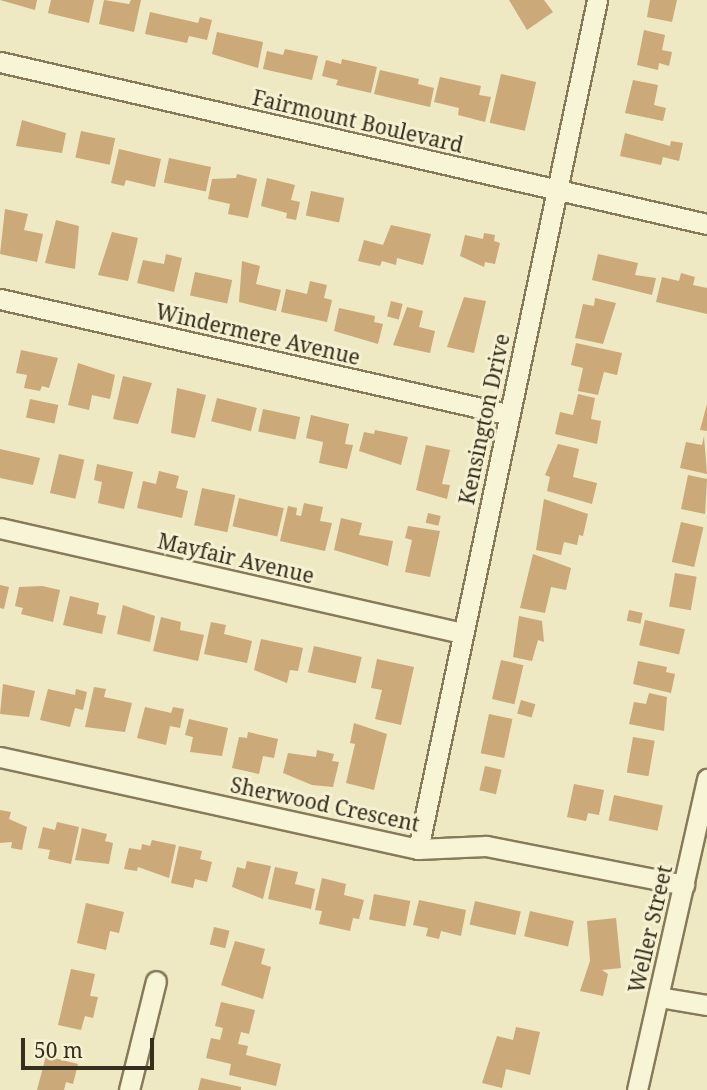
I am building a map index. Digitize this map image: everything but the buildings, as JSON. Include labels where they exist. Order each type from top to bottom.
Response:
[{"type":"street","name":"Kensington Drive","points":[[418,849],[507,414],[558,190],[597,0]]},
{"type":"street","name":"Fairmount Boulevard","points":[[0,62],[707,224]]},
{"type":"street","name":"Windermere Avenue","points":[[0,299],[507,414]]},
{"type":"street","name":"Mayfair Avenue","points":[[0,528],[462,633]]},
{"type":"street","name":"Sherwood Crescent","points":[[0,757],[418,849],[486,846],[684,885]]},
{"type":"street","name":"Weller Street","points":[[637,1090],[707,779]]},
{"type":"street","points":[[129,1090],[156,981]]},
{"type":"street","points":[[659,997],[707,1005]]}]
